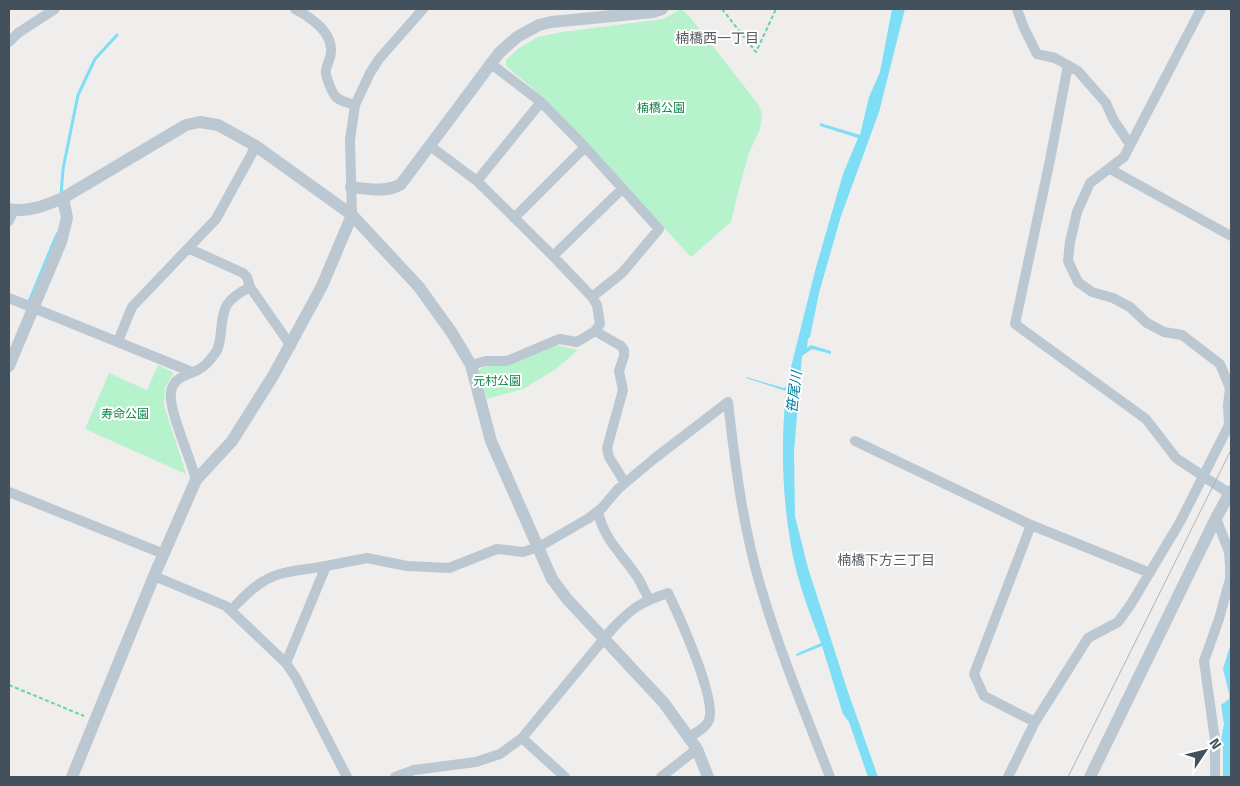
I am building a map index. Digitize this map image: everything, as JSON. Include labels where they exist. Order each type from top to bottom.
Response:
[{"type":"street","points":[[9,42],[18,33],[55,9]]},
{"type":"street","points":[[295,9],[314,20],[330,45],[332,52],[325,72],[332,93],[338,100],[355,105]]},
{"type":"street","points":[[72,777],[154,576],[196,480],[232,441],[291,346],[322,286],[352,214],[350,140],[355,105],[379,59],[422,9]]},
{"type":"street","points":[[351,187],[392,189],[401,184],[490,63],[517,36],[539,25],[552,22],[653,12],[662,9]]},
{"type":"street","points":[[1017,9],[1037,54],[1054,58],[1078,71],[1106,103],[1113,119],[1129,143]]},
{"type":"street","points":[[1008,777],[1035,722],[1088,638],[1118,622],[1150,572],[1180,522],[1230,425],[1228,405],[1231,387],[1220,364],[1182,335],[1164,332],[1147,323],[1130,308],[1113,298],[1092,292],[1078,282],[1068,261],[1070,242],[1078,212],[1090,183],[1124,157],[1129,143],[1201,9]]},
{"type":"street","points":[[490,63],[541,102],[585,147],[659,229],[622,273],[592,297]]},
{"type":"street","points":[[1068,65],[1015,324],[1146,419],[1176,458],[1202,477],[1230,493],[1216,518],[1090,777]]},
{"type":"street","points":[[477,182],[541,102]]},
{"type":"street","points":[[10,213],[43,207],[63,198],[186,125],[200,122],[218,125],[256,146],[352,214],[419,287],[452,333],[471,365],[491,441],[552,579],[567,598],[606,638],[664,703],[697,749],[708,777]]},
{"type":"street","points":[[118,341],[132,307],[216,219],[256,146]]},
{"type":"street","points":[[430,146],[477,182],[553,256],[592,297],[600,313],[600,324],[595,331],[577,342],[559,339],[507,361],[486,361],[471,365]]},
{"type":"street","points":[[514,218],[585,147]]},
{"type":"street","points":[[1110,169],[1231,236]]},
{"type":"street","points":[[553,256],[622,189]]},
{"type":"street","points":[[9,366],[29,306],[61,242],[67,218],[63,198]]},
{"type":"street","points":[[188,248],[243,273],[247,277],[250,287],[291,346]]},
{"type":"street","points":[[196,480],[170,400],[171,390],[180,377],[205,364],[214,356],[218,347],[224,309],[228,301],[236,294],[250,287]]},
{"type":"street","points":[[9,298],[192,372]]},
{"type":"street","points":[[595,331],[624,350],[619,371],[623,390],[607,448],[609,457],[624,483]]},
{"type":"street","points":[[232,610],[264,580],[278,574],[367,558],[406,566],[449,568],[497,549],[523,552],[538,547],[598,511],[624,483],[728,402],[741,502],[760,587],[780,646],[830,777]]},
{"type":"street","points":[[855,441],[1032,525],[1150,572]]},
{"type":"street","points":[[9,492],[164,554]]},
{"type":"street","points":[[598,511],[606,535],[637,578],[649,599]]},
{"type":"street","points":[[1214,777],[1214,731],[1204,661],[1219,619],[1230,579],[1229,552],[1216,518]]},
{"type":"street","points":[[1032,525],[974,674],[984,696],[1035,722]]},
{"type":"street","points":[[286,663],[326,566]]},
{"type":"street","points":[[154,576],[226,606],[286,663],[296,678],[347,777]]},
{"type":"street","points":[[395,777],[414,770],[476,762],[500,754],[522,738],[628,612],[649,599],[668,593],[697,661],[709,703],[709,720],[689,738]]},
{"type":"street","points":[[522,738],[565,777]]},
{"type":"street","points":[[661,777],[697,749]]},
{"type":"path","points":[[722,9],[756,52],[776,9]]},
{"type":"path","points":[[9,685],[96,720]]},
{"type":"green space","name":"楠橋公園","points":[[681,9],[690,17],[758,104],[762,113],[760,129],[749,153],[731,222],[691,257],[545,99],[506,66],[506,60],[519,48],[538,37],[562,32],[663,19]]},
{"type":"green space","name":"元村公園","points":[[556,345],[578,350],[556,369],[523,389],[487,399],[477,370],[488,366],[508,366]]},
{"type":"green space","name":"寿命公園","points":[[158,365],[174,373],[165,387],[164,405],[186,474],[85,429],[109,373],[147,390]]},
{"type":"water","name":"笹尾川","points":[[892,9],[905,9],[879,112],[841,216],[808,339],[807,348],[811,345],[831,351],[831,354],[812,349],[802,356],[794,451],[795,516],[808,568],[878,777],[868,777],[849,722],[843,714],[822,646],[797,656],[796,654],[821,643],[799,579],[787,522],[783,466],[783,428],[786,391],[746,377],[786,387],[815,271],[843,174],[858,138],[820,126],[820,123],[860,135],[869,97],[880,72]]},
{"type":"water","points":[[1231,643],[1231,777],[1223,777],[1223,748],[1221,740],[1224,724],[1221,705],[1229,699],[1229,693],[1223,669]]},
{"type":"waterway","points":[[61,195],[63,169],[78,95],[95,59],[117,35]]},
{"type":"waterway","points":[[28,304],[57,234]]},
{"type":"tram line","points":[[1068,777],[1231,450]]},
{"type":"district","name":"楠橋西一丁目","points":[[717,38]]},
{"type":"district","name":"楠橋下方三丁目","points":[[886,560]]}]
